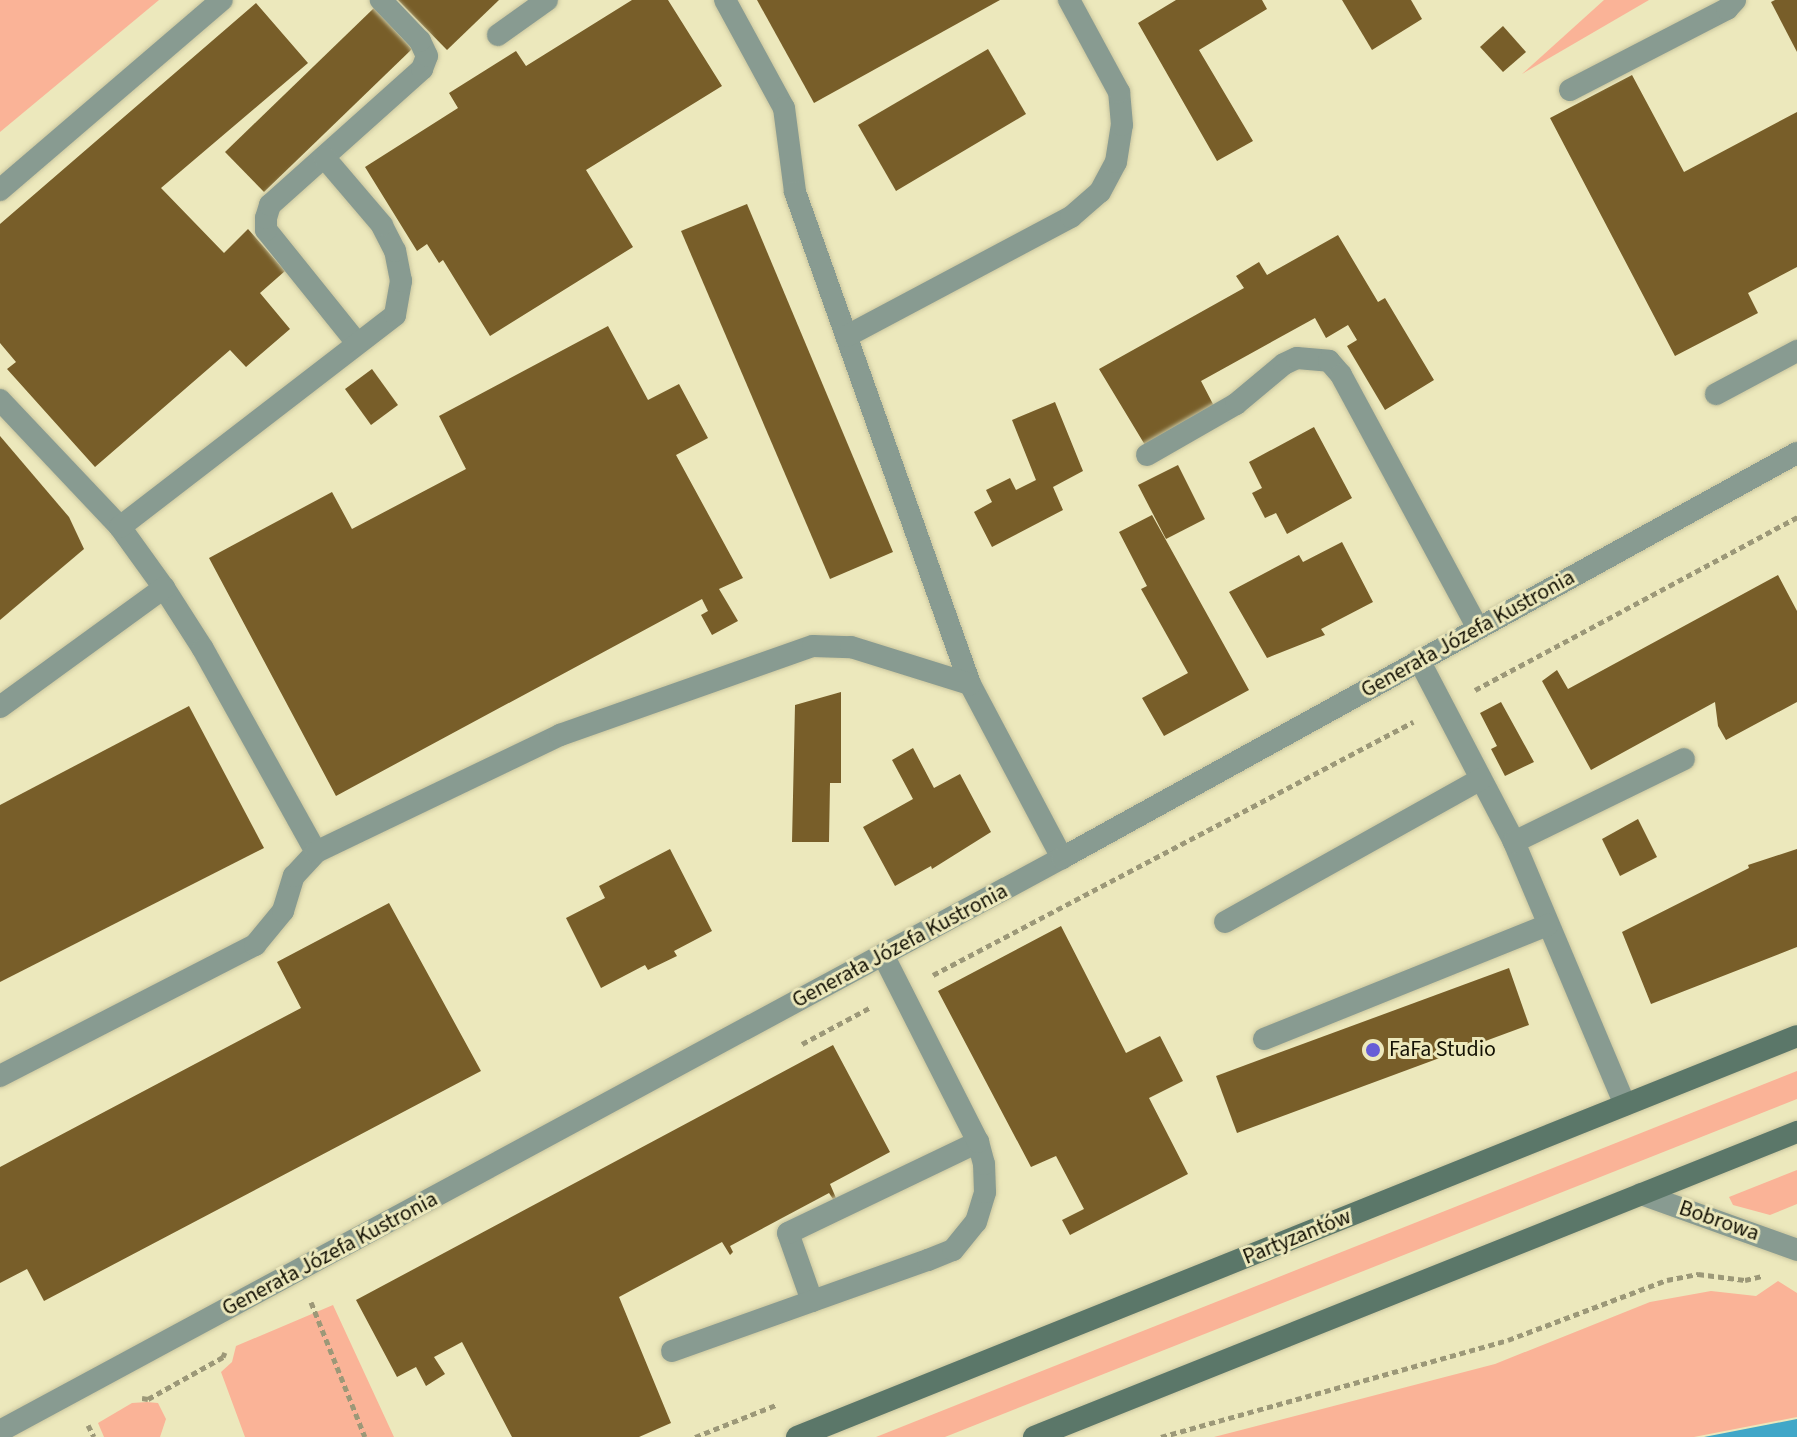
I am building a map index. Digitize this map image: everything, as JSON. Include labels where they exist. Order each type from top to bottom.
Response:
[{"type":"main road","name":"Partyzantów","points":[[797,1437],[1797,1036]]},
{"type":"main road","points":[[1034,1437],[1797,1132]]},
{"type":"street","points":[[0,190],[222,0]]},
{"type":"street","points":[[357,343],[266,230],[270,205],[422,69],[427,56],[420,41],[381,0]]},
{"type":"street","points":[[498,35],[547,0]]},
{"type":"street","points":[[725,0],[784,108],[795,192],[970,684],[1062,858]]},
{"type":"street","points":[[847,336],[1071,217],[1100,192],[1116,162],[1122,125],[1119,92],[1069,0]]},
{"type":"street","points":[[1570,90],[1727,9],[1735,0]]},
{"type":"street","points":[[120,527],[395,315],[401,281],[395,251],[382,225],[324,157]]},
{"type":"street","points":[[1716,394],[1797,351]]},
{"type":"street","points":[[1147,455],[1236,404],[1284,364],[1297,358],[1329,361],[1341,375],[1478,628]]},
{"type":"street","points":[[0,400],[120,527],[164,588],[203,649],[316,852]]},
{"type":"street","name":"Generała Józefa Kustronia","points":[[0,1431],[1062,858],[1478,628],[1795,460]]},
{"type":"street","points":[[0,707],[164,588]]},
{"type":"street","points":[[0,1076],[255,945],[283,911],[294,876],[316,852],[560,735],[813,646],[851,647],[970,684]]},
{"type":"street","points":[[1419,660],[1514,842],[1625,1105]]},
{"type":"street","points":[[1514,842],[1684,759]]},
{"type":"street","points":[[1225,922],[1481,779]]},
{"type":"street","points":[[1264,1039],[1548,925]]},
{"type":"street","points":[[672,1351],[928,1260],[964,1240],[976,1222],[985,1192],[978,1142],[883,955]]},
{"type":"street","points":[[812,1301],[788,1233],[978,1142]]},
{"type":"street","name":"Bobrowa","points":[[1641,1194],[1790,1247]]},
{"type":"path","points":[[1161,1437],[1508,1340],[1667,1280],[1698,1274],[1745,1280],[1759,1278],[1771,1270],[1790,1247]]},
{"type":"path","points":[[311,1301],[365,1437]]},
{"type":"path","points":[[85,1420],[94,1437]]},
{"type":"shaded area","points":[[0,0],[159,0],[0,132]]},
{"type":"shaded area","points":[[1604,0],[1649,0],[1522,74]]},
{"type":"shaded area","points":[[1797,1071],[1797,1099],[945,1437],[876,1437]]},
{"type":"shaded area","points":[[1797,1170],[1797,1204],[1770,1215],[1733,1205],[1729,1197]]},
{"type":"shaded area","points":[[1778,1281],[1797,1293],[1797,1417],[1694,1437],[1214,1437],[1495,1364],[1650,1302],[1711,1291],[1756,1296]]},
{"type":"shaded area","points":[[333,1305],[394,1437],[245,1437],[221,1372],[232,1362],[236,1346]]},
{"type":"shaded area","points":[[132,1403],[158,1403],[166,1419],[160,1437],[104,1437],[98,1423]]},
{"type":"water","points":[[1797,1419],[1797,1437],[1704,1437]]},
{"type":"building","points":[[398,0],[499,0],[447,50]]},
{"type":"building","points":[[632,0],[668,0],[722,86],[586,170],[633,247],[490,336],[443,260],[439,263],[427,244],[417,251],[365,167],[458,108],[449,93],[516,51],[526,66]]},
{"type":"building","points":[[757,0],[1000,0],[814,103]]},
{"type":"building","points":[[1176,0],[1262,0],[1267,9],[1199,50],[1253,141],[1217,161],[1138,23]]},
{"type":"building","points":[[1342,0],[1411,0],[1422,19],[1372,50]]},
{"type":"building","points":[[1797,0],[1797,52],[1771,2]]},
{"type":"building","points":[[256,3],[308,63],[161,188],[224,253],[248,229],[285,271],[260,293],[290,329],[246,367],[230,350],[95,467],[7,369],[16,362],[0,343],[0,224]]},
{"type":"building","points":[[374,8],[412,49],[264,192],[225,152]]},
{"type":"building","points":[[1503,26],[1526,52],[1503,72],[1480,47]]},
{"type":"building","points":[[988,49],[1026,114],[896,191],[858,125]]},
{"type":"building","points":[[1632,75],[1684,172],[1797,112],[1797,267],[1748,293],[1758,313],[1675,356],[1550,118]]},
{"type":"building","points":[[747,204],[893,552],[830,579],[681,231]]},
{"type":"building","points":[[1338,235],[1378,302],[1385,298],[1434,380],[1385,410],[1347,346],[1357,340],[1348,325],[1326,338],[1315,318],[1201,381],[1214,406],[1145,445],[1099,369],[1244,288],[1236,276],[1259,262],[1267,275]]},
{"type":"building","points":[[608,326],[648,400],[679,384],[708,438],[676,455],[743,578],[719,589],[738,621],[712,635],[701,615],[708,611],[702,599],[336,796],[209,558],[332,492],[352,529],[466,469],[439,416]]},
{"type":"building","points":[[372,369],[398,405],[371,425],[345,389]]},
{"type":"building","points":[[1055,402],[1083,471],[1053,487],[1063,510],[992,547],[974,512],[992,502],[986,490],[1010,478],[1016,490],[1036,480],[1012,420]]},
{"type":"building","points":[[1314,427],[1352,498],[1287,534],[1276,513],[1265,518],[1252,493],[1262,488],[1249,462]]},
{"type":"building","points":[[0,436],[69,517],[84,549],[0,620]]},
{"type":"building","points":[[1178,465],[1205,519],[1166,539],[1138,485]]},
{"type":"building","points":[[1152,515],[1249,690],[1164,736],[1142,698],[1188,673],[1141,589],[1147,586],[1119,532]]},
{"type":"building","points":[[1342,542],[1373,602],[1321,629],[1325,635],[1267,658],[1229,592],[1299,555],[1303,562]]},
{"type":"building","points":[[1778,575],[1797,611],[1797,702],[1726,740],[1718,726],[1715,702],[1591,770],[1542,681],[1557,670],[1568,689]]},
{"type":"building","points":[[841,692],[841,783],[830,783],[829,842],[792,842],[795,705]]},
{"type":"building","points":[[1501,702],[1534,762],[1505,776],[1491,749],[1497,746],[1480,713]]},
{"type":"building","points":[[189,706],[264,848],[0,982],[0,805]]},
{"type":"building","points":[[913,748],[934,788],[960,774],[991,832],[932,869],[931,866],[895,886],[863,827],[913,799],[892,760]]},
{"type":"building","points":[[1638,819],[1657,857],[1620,876],[1602,839]]},
{"type":"building","points":[[670,849],[712,931],[674,951],[677,956],[648,970],[645,965],[601,988],[566,918],[605,898],[599,886]]},
{"type":"building","points":[[1797,849],[1797,947],[1651,1004],[1622,932],[1749,868],[1748,865]]},
{"type":"building","points":[[389,903],[481,1071],[44,1301],[27,1269],[0,1283],[0,1167],[301,1008],[277,962]]},
{"type":"building","points":[[1061,926],[1126,1053],[1160,1036],[1183,1081],[1149,1098],[1188,1174],[1070,1235],[1062,1220],[1084,1209],[1056,1156],[1031,1167],[938,991]]},
{"type":"building","name":"FaFa Studio","points":[[1509,968],[1529,1025],[1237,1133],[1216,1076]]},
{"type":"building","points":[[833,1045],[890,1152],[830,1184],[836,1198],[833,1199],[829,1193],[730,1246],[733,1252],[730,1255],[722,1242],[619,1297],[671,1423],[639,1437],[512,1437],[462,1342],[434,1357],[445,1374],[426,1386],[416,1367],[397,1377],[356,1300]]},
{"type":"place","name":"FaFa Studio","points":[[1373,1050]]}]
